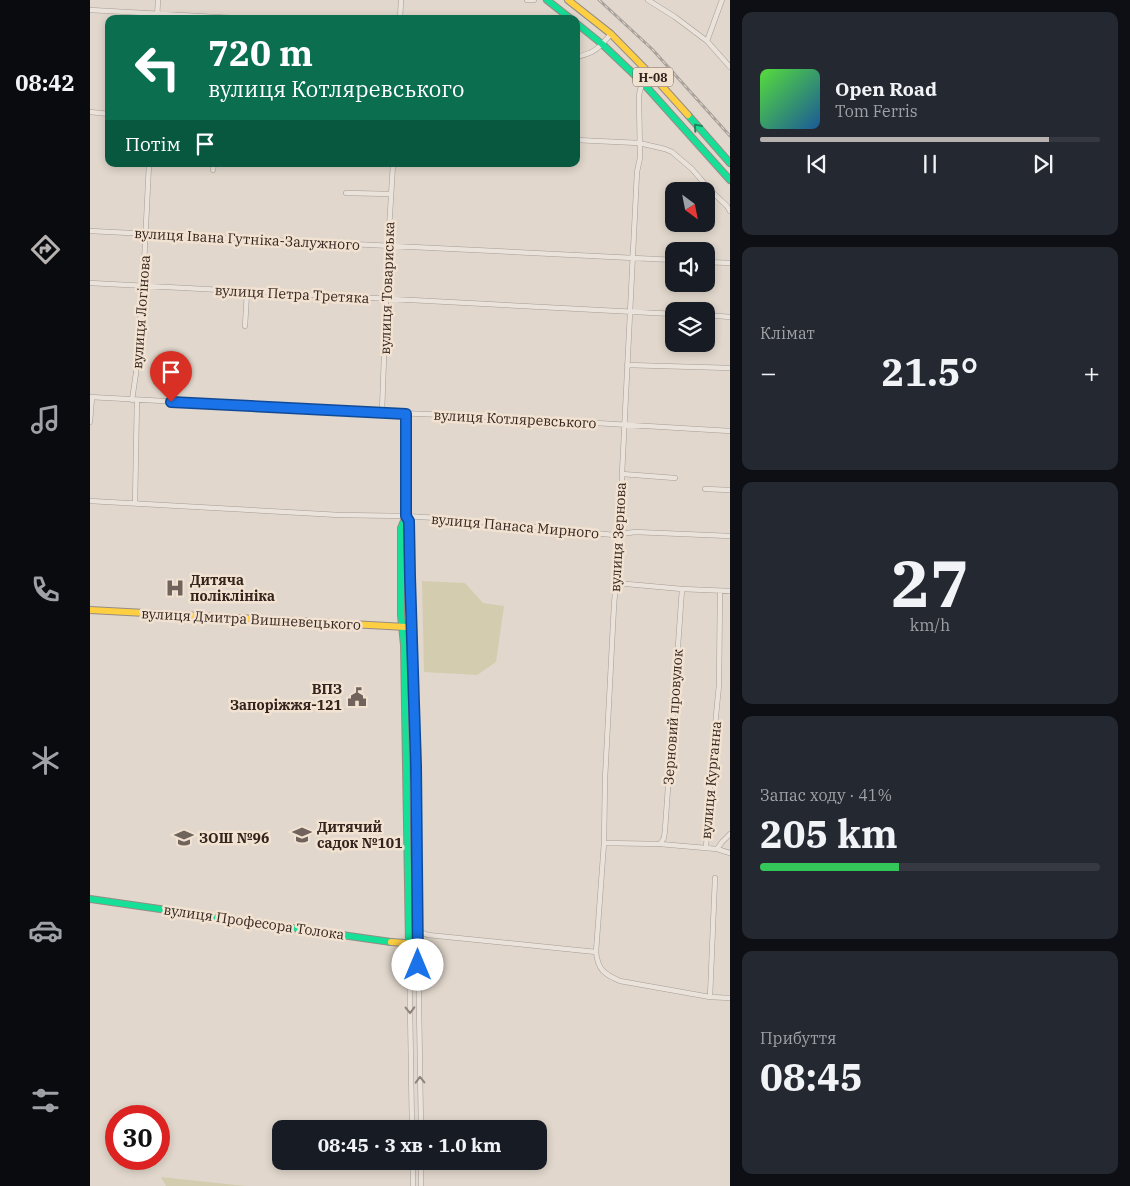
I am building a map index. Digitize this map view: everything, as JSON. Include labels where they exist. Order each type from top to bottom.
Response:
[{"type":"street","points":[[157,15],[158,0]]},
{"type":"street","points":[[400,15],[401,0]]},
{"type":"street","points":[[527,0],[534,0]]},
{"type":"street","points":[[547,0],[566,15]]},
{"type":"street","name":"Н-08","points":[[568,0],[611,34],[661,85],[730,163]]},
{"type":"street","points":[[648,0],[707,41],[730,67]]},
{"type":"street","points":[[707,41],[722,0]]},
{"type":"street","points":[[90,10],[146,15]]},
{"type":"street","name":"Н-08","points":[[580,26],[602,44],[643,83],[730,180]]},
{"type":"street","points":[[580,56],[592,53],[611,34]]},
{"type":"street","name":"вулиця Зернова","points":[[643,83],[640,90],[640,158],[636,172],[620,534],[605,779],[604,843],[596,952],[601,970],[620,981],[710,996]]},
{"type":"street","points":[[90,112],[105,114]]},
{"type":"street","points":[[580,140],[640,143],[672,152],[692,169],[730,211]]},
{"type":"street","name":"вулиця Логінова","points":[[135,503],[134,400],[144,285],[149,167]]},
{"type":"street","name":"вулиця Товариська","points":[[382,412],[393,167]]},
{"type":"street","points":[[346,193],[391,194]]},
{"type":"street","name":"вулиця Івана Гутніка-Залужного","points":[[90,231],[665,260]]},
{"type":"street","points":[[715,262],[730,263]]},
{"type":"street","name":"вулиця Петра Третяка","points":[[90,283],[665,314]]},
{"type":"street","points":[[245,326],[248,292]]},
{"type":"street","points":[[715,316],[730,316]]},
{"type":"street","points":[[627,364],[730,368]]},
{"type":"street","points":[[90,422],[91,397]]},
{"type":"street","name":"вулиця Котляревського","points":[[91,397],[730,431]]},
{"type":"street","points":[[406,414],[406,516],[409,521],[416,766],[421,1120]]},
{"type":"street","points":[[622,474],[675,478]]},
{"type":"street","points":[[705,489],[730,490]]},
{"type":"street","name":"вулиця Панаса Мирного","points":[[90,501],[339,515],[406,516],[607,534],[635,532],[730,536]]},
{"type":"street","points":[[406,516],[401,528],[412,1120]]},
{"type":"street","points":[[616,583],[730,591]]},
{"type":"street","name":"Зерновий провулок","points":[[660,844],[664,838],[665,830],[682,589]]},
{"type":"street","name":"вулиця Курганна","points":[[706,848],[719,685],[720,591]]},
{"type":"street","name":"вулиця Дмитра Вишневецького","points":[[90,610],[411,627]]},
{"type":"street","points":[[404,645],[408,640],[413,645]]},
{"type":"street","points":[[716,849],[730,834]]},
{"type":"street","points":[[604,843],[660,844],[716,849],[730,853]]},
{"type":"street","points":[[715,878],[710,996],[730,998]]},
{"type":"street","name":"вулиця Професора Толока","points":[[90,899],[418,944]]},
{"type":"street","points":[[418,931],[428,935],[596,952]]},
{"type":"street","points":[[410,1038],[419,1038]]},
{"type":"street","points":[[413,1170],[413,1186]]},
{"type":"street","points":[[421,1170],[421,1186]]},
{"type":"shaded area","points":[[422,581],[465,583],[483,603],[504,606],[496,662],[477,675],[424,672]]},
{"type":"shaded area","points":[[161,1177],[170,1178],[246,1186],[166,1186]]},
{"type":"railway","points":[[599,0],[652,49],[730,136]]},
{"type":"traffic: fast","points":[[547,0],[566,15]]},
{"type":"traffic: fast","points":[[580,26],[602,44],[643,83],[730,180]]},
{"type":"traffic: fast","points":[[688,115],[730,163]]},
{"type":"traffic: fast","points":[[406,414],[406,516],[409,521],[412,632]]},
{"type":"traffic: fast","points":[[406,516],[401,528],[401,615],[404,645],[409,944]]},
{"type":"traffic: fast","points":[[90,899],[391,942]]},
{"type":"traffic: slow","points":[[568,0],[611,34],[688,115]]},
{"type":"traffic: slow","points":[[90,610],[406,627]]},
{"type":"traffic: slow","points":[[391,942],[418,944],[412,632]]},
{"type":"place","name":"Дитяча поліклініка","points":[[175,588]]},
{"type":"place","name":"ВПЗ Запоріжжя-121","points":[[357,697]]},
{"type":"place","name":"Дитячий садок №101","points":[[302,835]]},
{"type":"place","name":"ЗОШ №96","points":[[184,838]]},
{"type":"route","points":[[171,402],[406,414],[406,516],[409,521],[416,766],[418,965]]}]
